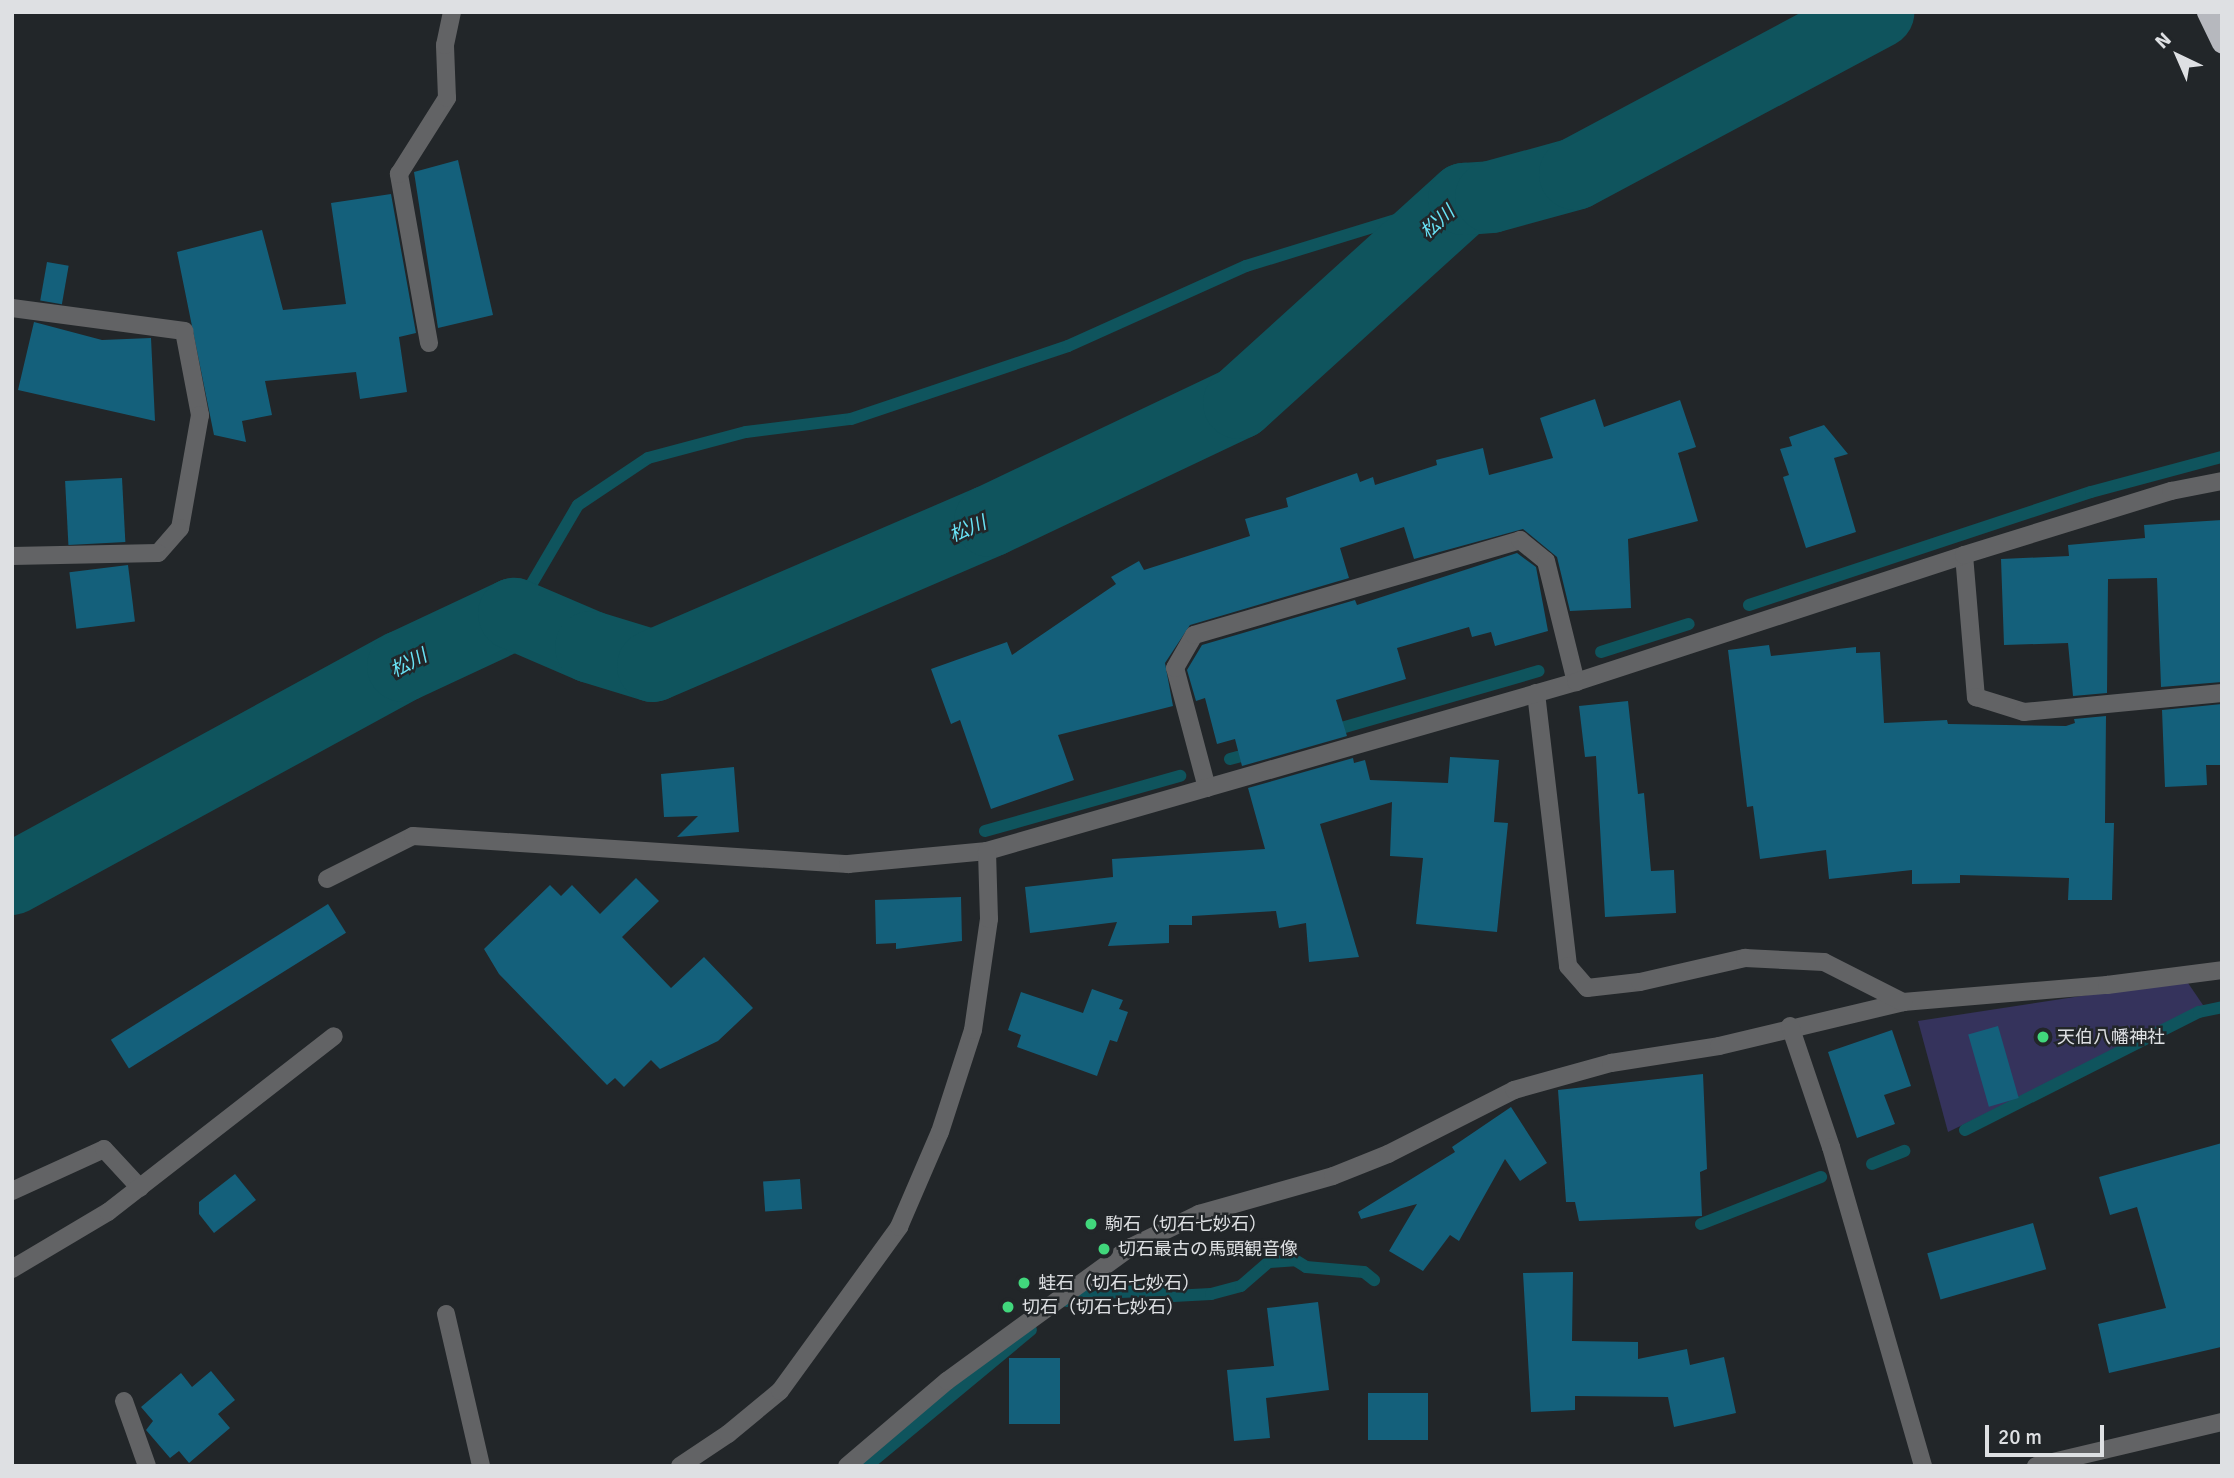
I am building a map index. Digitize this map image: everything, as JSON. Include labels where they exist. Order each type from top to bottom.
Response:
[{"type":"highway","points":[[2207,12],[2222,43]]},
{"type":"street","points":[[429,343],[399,174],[447,97],[445,45],[452,12]]},
{"type":"street","points":[[12,308],[184,331],[200,415],[180,528],[158,552],[12,556]]},
{"type":"street","points":[[327,879],[413,835],[848,864],[987,851],[1536,694],[1964,555],[2171,491],[2222,481]]},
{"type":"street","points":[[1207,788],[1175,668],[1194,635],[1520,540],[1546,561],[1576,682]]},
{"type":"street","points":[[1964,555],[1976,697],[2025,712],[2222,693]]},
{"type":"street","points":[[1536,694],[1568,966],[1587,988],[1758,959],[1824,962],[1903,1002]]},
{"type":"street","points":[[680,1466],[728,1434],[780,1391],[899,1227],[940,1132],[973,1030],[989,919],[987,851]]},
{"type":"street","points":[[847,1466],[947,1381],[1060,1296],[1131,1247],[1199,1214],[1333,1176],[1388,1154],[1514,1090],[1611,1063],[1719,1046],[1903,1002],[2107,985],[2222,970]]},
{"type":"street","points":[[1790,1027],[1831,1147],[1923,1466]]},
{"type":"street","points":[[12,1269],[140,1188],[334,1036]]},
{"type":"street","points":[[12,1191],[104,1149],[140,1188]]},
{"type":"street","points":[[446,1314],[481,1466]]},
{"type":"street","points":[[124,1402],[147,1466]]},
{"type":"street","points":[[2036,1466],[2222,1422]]},
{"type":"shaded area","points":[[2186,980],[2205,1008],[1948,1132],[1918,1021]]},
{"type":"building","points":[[458,160],[493,315],[438,328],[414,172]]},
{"type":"building","points":[[391,194],[416,333],[399,337],[407,392],[360,399],[356,372],[265,381],[272,415],[242,421],[246,442],[214,435],[177,252],[262,230],[283,310],[346,304],[331,203]]},
{"type":"building","points":[[47,262],[69,266],[62,304],[40,300]]},
{"type":"building","points":[[34,322],[102,340],[151,338],[155,421],[18,390]]},
{"type":"building","points":[[1595,399],[1604,427],[1680,400],[1696,447],[1678,453],[1698,521],[1628,539],[1631,608],[1570,611],[1557,557],[1523,529],[1414,559],[1404,527],[1340,548],[1349,578],[1190,625],[1165,663],[1173,706],[1058,735],[1074,780],[991,809],[960,720],[951,724],[931,669],[1007,642],[1012,655],[1116,584],[1111,577],[1139,561],[1144,570],[1250,536],[1245,519],[1288,507],[1286,498],[1357,473],[1360,482],[1373,477],[1375,485],[1437,465],[1436,460],[1483,448],[1489,475],[1553,458],[1540,418]]},
{"type":"building","points":[[1824,425],[1848,454],[1834,458],[1856,532],[1806,548],[1783,477],[1789,475],[1780,449],[1792,446],[1789,437]]},
{"type":"building","points":[[122,478],[125,542],[68,545],[65,481]]},
{"type":"building","points":[[2222,520],[2222,682],[2161,687],[2157,578],[2108,579],[2107,693],[2073,696],[2068,643],[2004,645],[2001,559],[2069,556],[2068,545],[2145,538],[2144,525]]},
{"type":"building","points":[[1517,553],[1536,567],[1548,631],[1495,646],[1491,632],[1472,637],[1469,627],[1397,648],[1406,679],[1336,700],[1347,736],[1242,766],[1235,739],[1217,744],[1205,698],[1196,701],[1187,670],[1202,645],[1355,600],[1357,605]]},
{"type":"building","points":[[128,565],[135,622],[76,629],[69,572]]},
{"type":"building","points":[[1769,645],[1771,656],[1856,647],[1856,653],[1880,652],[1884,723],[1947,720],[1948,724],[2066,726],[2075,723],[2074,719],[2106,716],[2105,823],[2114,823],[2112,900],[2068,900],[2069,878],[1960,875],[1960,883],[1912,884],[1912,870],[1829,879],[1826,850],[1760,859],[1753,806],[1747,807],[1728,650]]},
{"type":"building","points":[[1628,701],[1638,794],[1644,793],[1651,871],[1674,870],[1676,913],[1605,917],[1596,756],[1585,757],[1579,706]]},
{"type":"building","points":[[2222,704],[2222,765],[2206,765],[2207,785],[2165,787],[2162,710]]},
{"type":"building","points":[[1450,757],[1499,760],[1494,822],[1508,823],[1497,932],[1416,924],[1423,858],[1390,856],[1392,802],[1320,824],[1359,957],[1309,962],[1306,923],[1279,928],[1276,911],[1192,916],[1192,925],[1169,925],[1169,943],[1108,946],[1117,922],[1030,933],[1025,887],[1113,877],[1112,859],[1265,849],[1248,788],[1353,758],[1354,763],[1365,760],[1370,780],[1448,783]]},
{"type":"building","points":[[734,767],[739,832],[677,837],[698,816],[664,817],[661,774]]},
{"type":"building","points":[[636,878],[659,901],[622,937],[671,988],[704,957],[753,1008],[718,1041],[660,1069],[651,1060],[624,1087],[615,1078],[607,1085],[499,974],[484,949],[550,885],[561,896],[572,885],[600,914]]},
{"type":"building","points":[[961,897],[962,941],[896,949],[896,943],[876,944],[875,900]]},
{"type":"building","points":[[328,904],[346,933],[129,1068],[111,1040]]},
{"type":"building","points":[[1092,989],[1123,1000],[1119,1009],[1128,1012],[1117,1042],[1110,1040],[1097,1076],[1017,1047],[1021,1035],[1008,1030],[1021,992],[1083,1013]]},
{"type":"building","points":[[1998,1026],[2019,1098],[1989,1107],[1968,1035]]},
{"type":"building","points":[[1892,1030],[1911,1086],[1884,1095],[1895,1124],[1857,1138],[1828,1052]]},
{"type":"building","points":[[1703,1074],[1707,1169],[1700,1172],[1702,1216],[1579,1221],[1575,1202],[1566,1202],[1558,1090]]},
{"type":"building","points":[[1511,1107],[1547,1163],[1520,1181],[1505,1159],[1459,1241],[1450,1235],[1423,1271],[1389,1251],[1417,1204],[1361,1219],[1358,1212],[1455,1152],[1452,1147]]},
{"type":"building","points":[[2222,1143],[2221,1347],[2109,1373],[2098,1324],[2166,1308],[2137,1207],[2110,1215],[2099,1177]]},
{"type":"building","points":[[235,1174],[256,1200],[214,1233],[199,1214],[199,1202]]},
{"type":"building","points":[[800,1179],[802,1209],[765,1212],[763,1182]]},
{"type":"building","points":[[2033,1223],[2046,1269],[1940,1299],[1927,1253]]},
{"type":"building","points":[[1573,1272],[1572,1341],[1638,1342],[1638,1359],[1687,1349],[1690,1365],[1724,1357],[1736,1413],[1674,1427],[1668,1397],[1575,1396],[1575,1410],[1531,1412],[1523,1273]]},
{"type":"building","points":[[1318,1302],[1329,1390],[1266,1398],[1270,1438],[1234,1441],[1227,1370],[1274,1366],[1267,1308]]},
{"type":"building","points":[[1009,1358],[1060,1358],[1060,1424],[1009,1424]]},
{"type":"building","points":[[211,1371],[235,1400],[218,1414],[230,1428],[189,1463],[179,1451],[170,1458],[146,1430],[153,1421],[141,1407],[181,1373],[192,1387]]},
{"type":"building","points":[[1368,1393],[1428,1393],[1428,1440],[1368,1440]]},
{"type":"waterway","name":"松川","points":[[12,879],[403,666],[514,614],[591,647],[653,666],[990,521],[1239,403],[1464,199],[1491,197],[1575,174],[1878,12]]},
{"type":"waterway","points":[[514,614],[578,505],[648,458],[746,432],[851,419],[1068,346],[1246,266],[1464,199]]},
{"type":"waterway","points":[[1749,605],[2091,492],[2222,457]]},
{"type":"waterway","points":[[1601,652],[1689,624]]},
{"type":"waterway","points":[[1331,731],[1539,671]]},
{"type":"waterway","points":[[1230,759],[1253,753]]},
{"type":"waterway","points":[[985,831],[1180,776]]},
{"type":"waterway","points":[[1965,1130],[2199,1012],[2222,1007]]},
{"type":"waterway","points":[[1872,1164],[1905,1151]]},
{"type":"waterway","points":[[1701,1224],[1821,1177]]},
{"type":"waterway","points":[[1067,1301],[1076,1294],[1165,1290],[1173,1296],[1211,1294],[1241,1286],[1269,1262],[1295,1260],[1306,1267],[1364,1272],[1374,1280]]},
{"type":"waterway","points":[[867,1466],[1031,1330]]},
{"type":"place","name":"天伯八幡神社","points":[[2043,1037]]},
{"type":"place","name":"駒石（切石七妙石）","points":[[1091,1224]]},
{"type":"place","name":"切石最古の馬頭観音像","points":[[1104,1249]]},
{"type":"place","name":"蛙石（切石七妙石）","points":[[1024,1283]]},
{"type":"place","name":"切石（切石七妙石）","points":[[1008,1307]]}]
